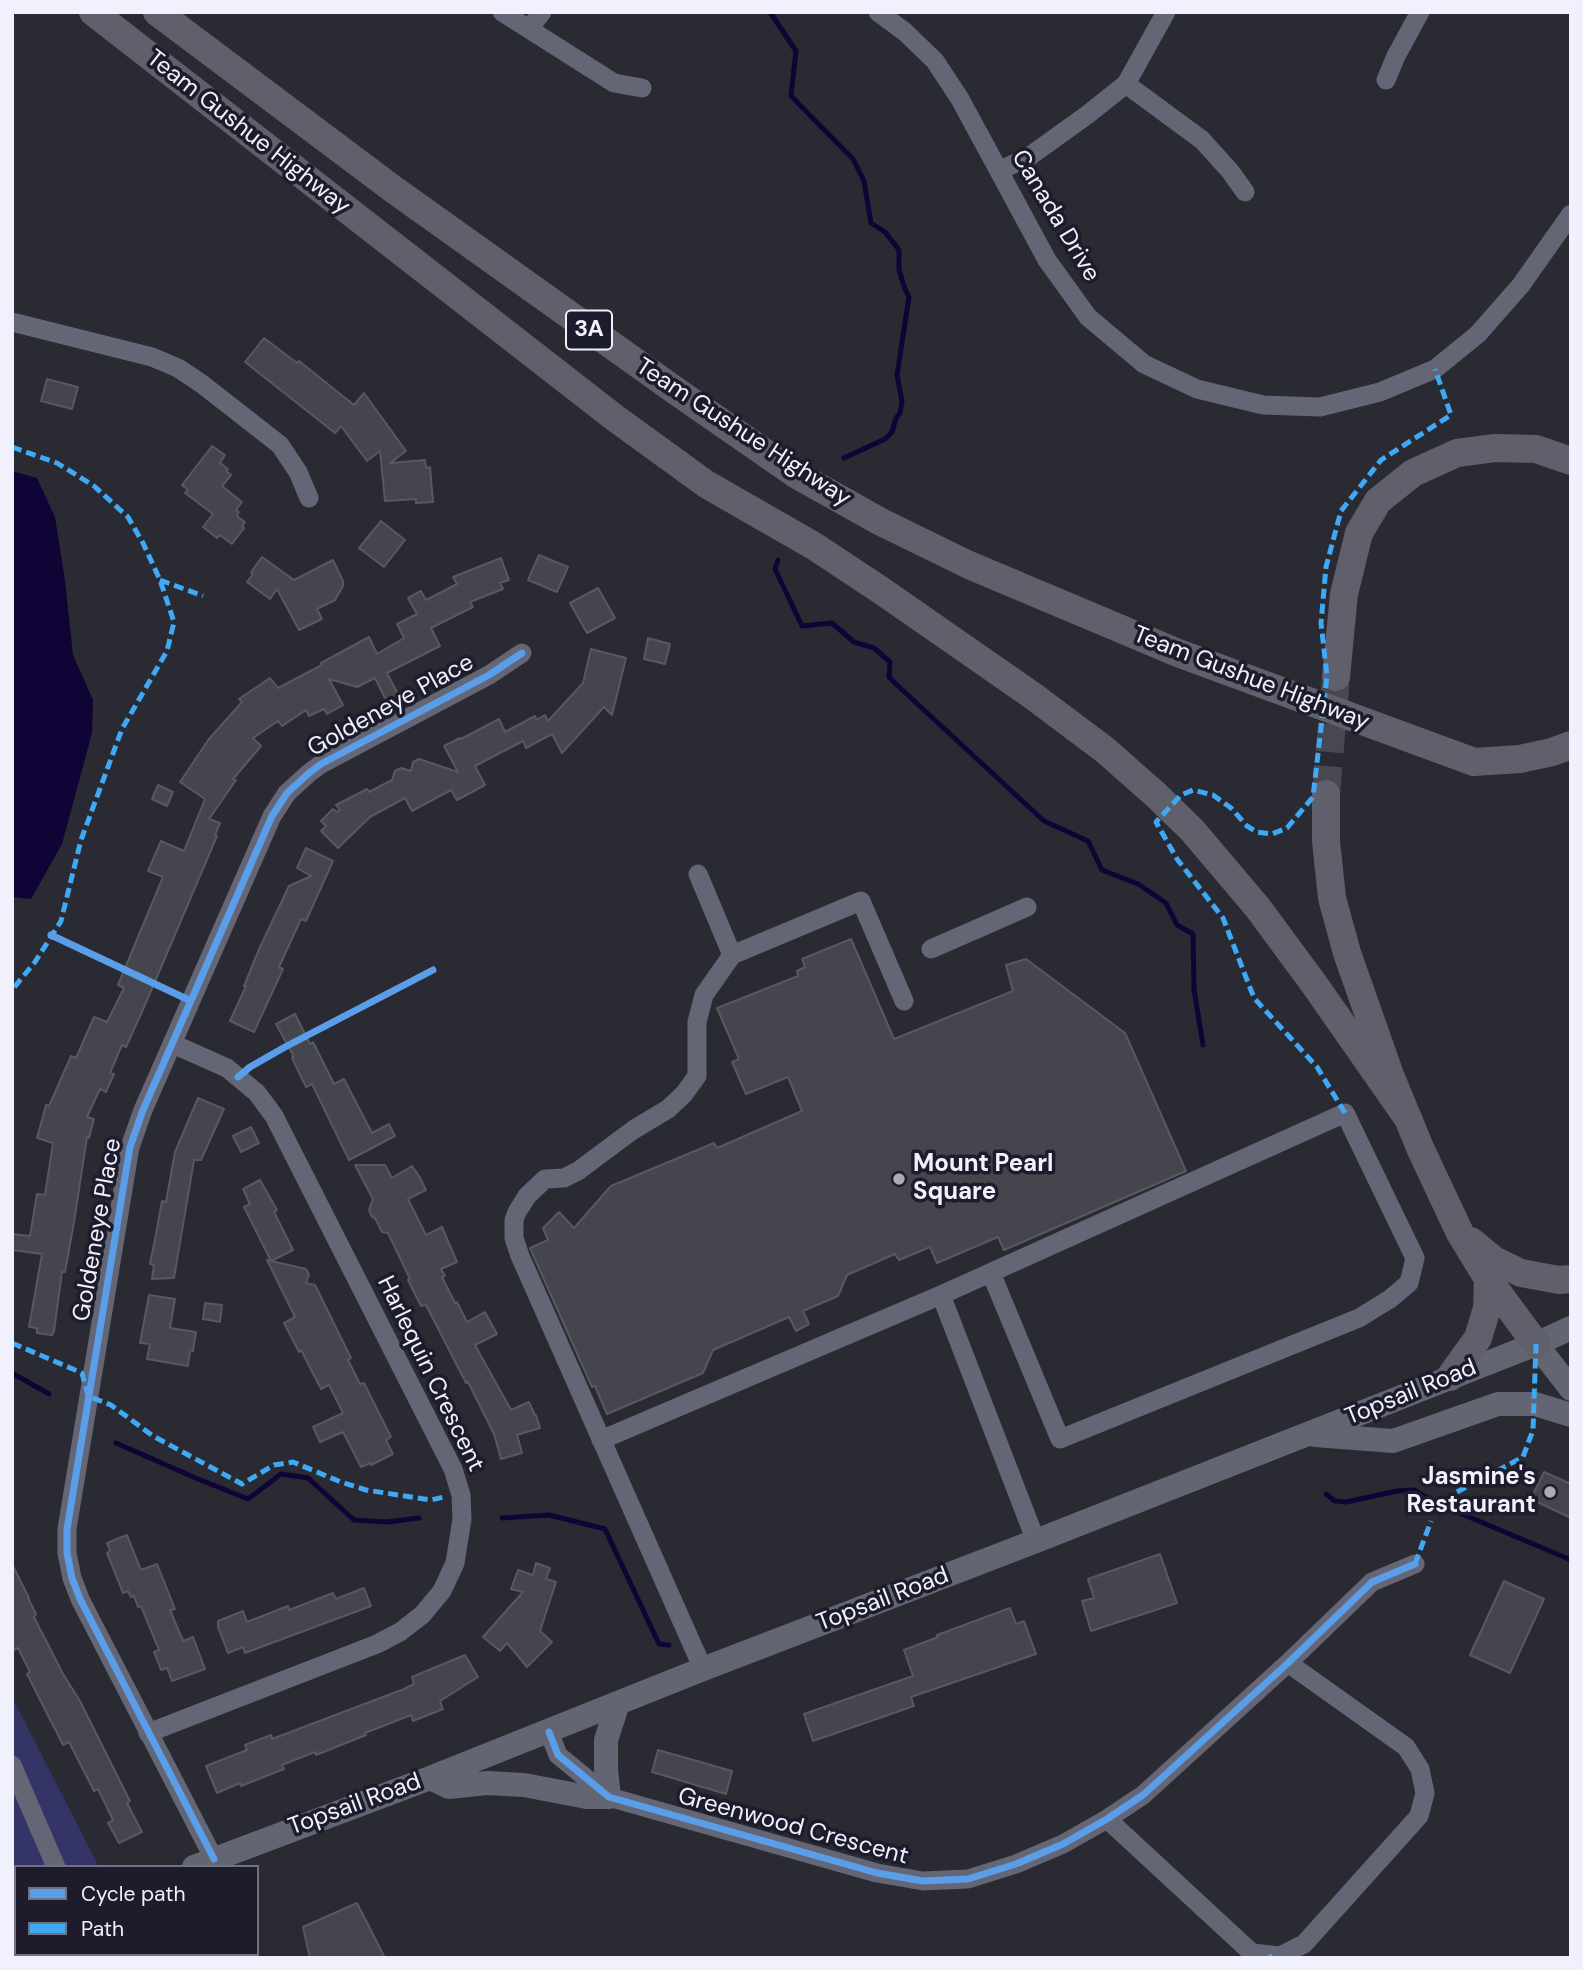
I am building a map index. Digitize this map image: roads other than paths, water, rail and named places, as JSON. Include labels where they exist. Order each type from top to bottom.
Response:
[{"type":"highway","name":"Team Gushue Highway","points":[[93,12],[615,418],[706,484],[814,546],[1033,695],[1105,750],[1156,795],[1207,847],[1258,908],[1409,1120]]},
{"type":"highway","name":"Team Gushue Highway","points":[[157,12],[393,189],[676,391],[797,475],[881,522],[969,565],[1178,653],[1475,762],[1520,759],[1571,745]]},
{"type":"highway","points":[[1336,677],[1344,594],[1359,533],[1378,501],[1413,473],[1457,453],[1495,448],[1536,449],[1571,460]]},
{"type":"highway","points":[[1326,794],[1326,841],[1332,898],[1390,1076],[1426,1162],[1460,1233],[1536,1344]]},
{"type":"highway","points":[[1460,1233],[1494,1260],[1521,1273],[1559,1280],[1571,1279]]},
{"type":"highway","points":[[1450,1377],[1478,1338],[1487,1308],[1489,1279]]},
{"type":"main road","name":"Topsail Road","points":[[204,1863],[549,1732],[1571,1328]]},
{"type":"main road","points":[[1536,1344],[1571,1389]]},
{"type":"main road","points":[[1307,1434],[1393,1441],[1498,1404],[1535,1404],[1571,1415]]},
{"type":"main road","points":[[430,1778],[449,1787],[487,1783],[524,1785],[587,1797],[609,1797],[606,1740],[618,1703]]},
{"type":"street","points":[[502,12],[614,83],[642,88]]},
{"type":"street","points":[[529,29],[542,12]]},
{"type":"street","name":"Canada Drive","points":[[878,12],[905,32],[935,61],[960,99],[1046,260],[1088,317],[1144,364],[1197,389],[1263,405],[1320,407],[1380,392],[1435,369],[1478,334],[1513,295],[1571,214]]},
{"type":"street","points":[[999,171],[1030,156],[1126,84],[1166,12]]},
{"type":"street","points":[[1386,80],[1420,12]]},
{"type":"street","points":[[1126,84],[1202,140],[1245,192]]},
{"type":"street","points":[[12,322],[152,357],[178,368],[280,445],[299,472],[309,498]]},
{"type":"street","name":"Goldeneye Place","points":[[204,1863],[148,1733],[75,1588],[69,1565],[67,1540],[126,1165],[136,1128],[272,816],[287,793],[321,764],[478,681],[522,653]]},
{"type":"street","points":[[698,874],[732,955]]},
{"type":"street","points":[[703,1669],[517,1248],[514,1220],[521,1203],[545,1180],[564,1178],[578,1171],[633,1130],[668,1109],[684,1094],[697,1076],[697,1022],[704,996],[732,955],[861,901],[904,1001]]},
{"type":"street","points":[[932,949],[1027,907]]},
{"type":"street","name":"Harlequin Crescent","points":[[148,1733],[377,1644],[400,1632],[422,1615],[442,1591],[456,1563],[463,1519],[461,1495],[453,1469],[274,1116],[257,1093],[227,1068],[173,1044]]},
{"type":"street","points":[[601,1440],[941,1295],[1345,1113],[1415,1258],[1409,1283],[1390,1299],[1359,1318],[1060,1439],[991,1273]]},
{"type":"street","points":[[941,1295],[1036,1541]]},
{"type":"street","name":"Greenwood Crescent","points":[[549,1732],[558,1755],[609,1797],[877,1873],[923,1881],[968,1879],[1016,1864],[1063,1844],[1143,1795],[1288,1663],[1372,1582],[1415,1564]]},
{"type":"street","points":[[1107,1819],[1251,1953],[1280,1956],[1304,1944],[1419,1816],[1425,1793],[1420,1769],[1406,1746],[1288,1663]]},
{"type":"street","points":[[13,1768],[55,1865]]},
{"type":"waterway","points":[[770,12],[796,51],[791,96],[853,159],[864,181],[871,223],[885,232],[899,250],[899,270],[909,297],[897,375],[902,401],[900,413],[892,432],[885,439],[844,458]]},
{"type":"waterway","points":[[778,560],[775,569],[802,626],[832,623],[854,642],[874,648],[890,662],[889,677],[1044,821],[1088,841],[1102,870],[1138,884],[1166,903],[1177,925],[1193,934],[1194,989],[1203,1045]]},
{"type":"waterway","points":[[12,1373],[49,1394]]},
{"type":"waterway","points":[[116,1443],[248,1499],[281,1474],[308,1478],[354,1520],[387,1522],[419,1518]]},
{"type":"waterway","points":[[1326,1494],[1335,1501],[1346,1502],[1414,1490],[1436,1503],[1571,1560]]},
{"type":"waterway","points":[[502,1518],[549,1515],[605,1529],[659,1644],[669,1645]]},
{"type":"tunnel","points":[[1326,794],[1336,677]]},
{"type":"place","name":"Mount Pearl Square","points":[[899,1179]]},
{"type":"place","name":"Jasmine's Restaurant","points":[[1550,1492]]}]
